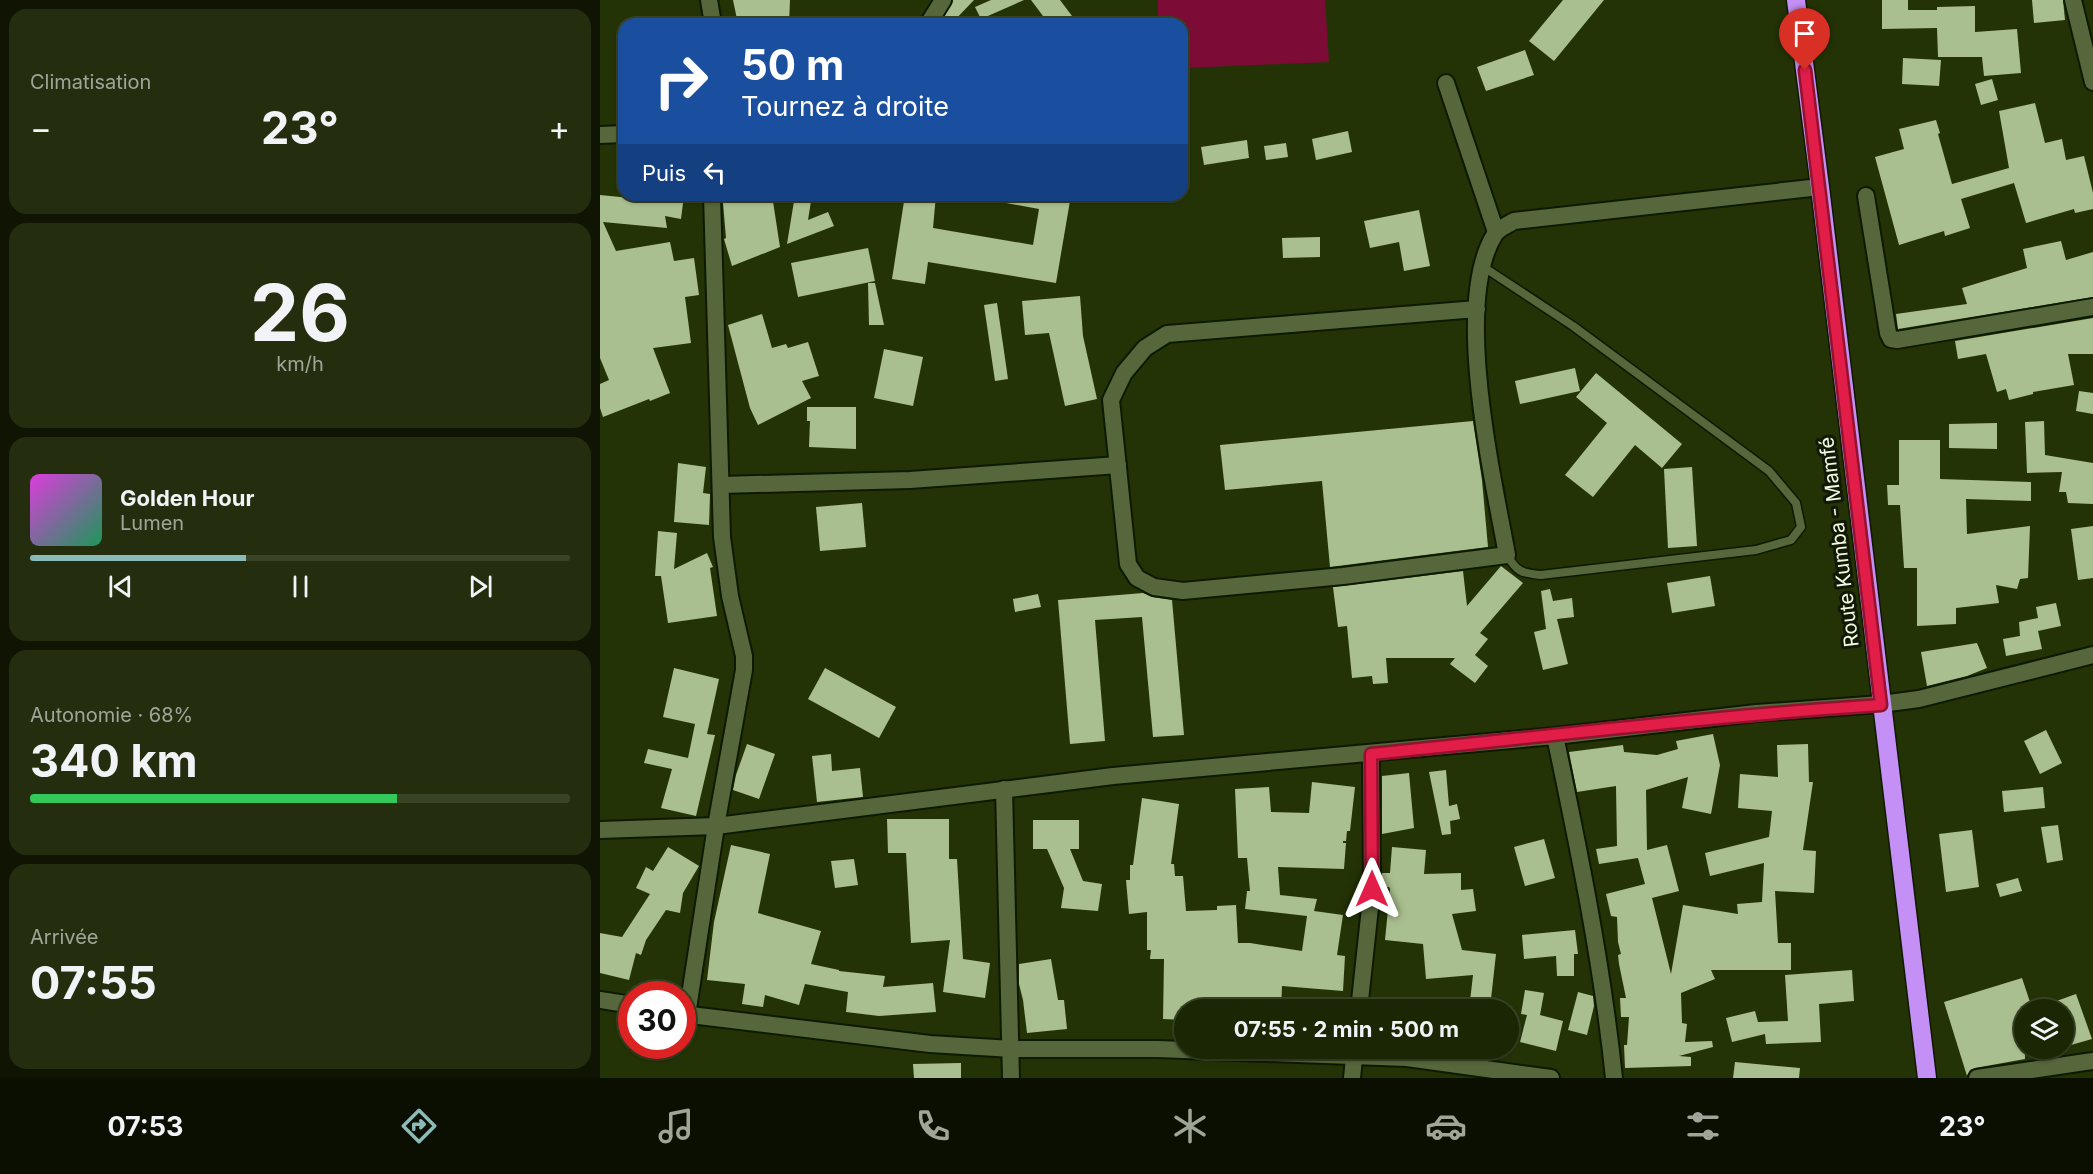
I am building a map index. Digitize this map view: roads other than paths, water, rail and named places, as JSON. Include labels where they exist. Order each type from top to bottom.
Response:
[{"type":"highway","name":"Route Kumba - Mamfé","points":[[1796,0],[1927,1078]]},
{"type":"street","points":[[709,0],[712,18]]},
{"type":"street","points":[[932,18],[943,0]]},
{"type":"street","points":[[2073,0],[2093,82]]},
{"type":"street","points":[[1446,83],[1496,232]]},
{"type":"street","points":[[600,135],[618,134]]},
{"type":"street","points":[[1477,309],[1167,334],[1145,348],[1124,373],[1111,400],[1128,564],[1137,578],[1154,587],[1183,591],[1343,576],[1507,555],[1479,394],[1477,309],[1482,266],[1496,232],[1514,221],[1820,187]]},
{"type":"street","points":[[1866,196],[1888,333],[1891,339],[1897,340],[2093,307]]},
{"type":"street","points":[[691,981],[744,670],[744,656],[730,596],[723,547],[712,201]]},
{"type":"street","points":[[721,486],[910,480],[1118,465]]},
{"type":"street","points":[[600,830],[716,826],[1113,777],[1555,736],[1756,713],[1881,705],[1919,699],[2093,655]]},
{"type":"street","points":[[1555,736],[1580,852],[1605,998],[1614,1078]]},
{"type":"street","points":[[1360,999],[1372,889],[1371,754]]},
{"type":"street","points":[[1004,789],[1011,1078]]},
{"type":"street","points":[[600,1000],[618,1003]]},
{"type":"street","points":[[696,1016],[930,1044],[1012,1049],[1174,1048]]},
{"type":"street","points":[[1352,1078],[1354,1059]]},
{"type":"street","points":[[1414,1059],[1551,1078]]},
{"type":"street","points":[[1977,1078],[2093,1061]]},
{"type":"lane","points":[[1482,266],[1573,326],[1769,471],[1796,503],[1801,527],[1791,540],[1756,550],[1540,575],[1524,573],[1515,568],[1507,555]]}]
